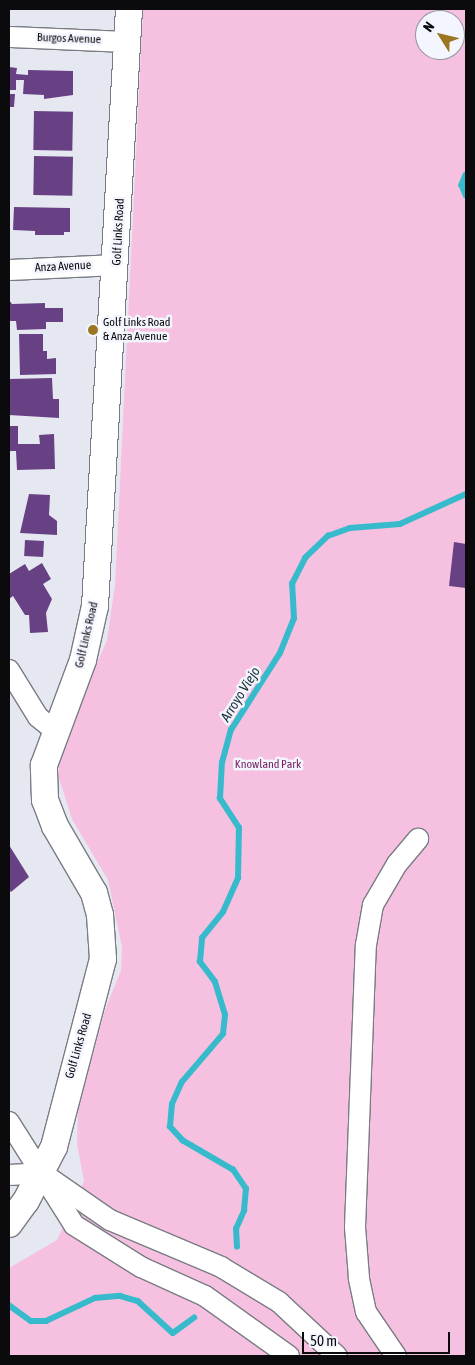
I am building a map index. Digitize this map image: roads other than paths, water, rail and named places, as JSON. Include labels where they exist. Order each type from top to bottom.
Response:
[{"type":"main road","name":"Golf Links Road","points":[[9,1224],[42,1173],[54,1147],[76,1053],[99,982],[104,936],[94,893],[55,826],[45,800],[44,764],[83,660],[95,606],[117,265],[128,9]]},
{"type":"street","name":"Burgos Avenue","points":[[9,37],[128,42]]},
{"type":"street","name":"Anza Avenue","points":[[9,270],[117,265]]},
{"type":"street","points":[[9,670],[38,717],[55,731]]},
{"type":"street","points":[[396,1356],[366,1312],[358,1269],[355,1227],[366,945],[373,905],[397,864],[418,839]]},
{"type":"street","points":[[9,1122],[74,1226],[142,1267],[205,1296],[289,1356]]},
{"type":"street","points":[[9,1175],[42,1173],[110,1220],[221,1267],[279,1302],[337,1356]]},
{"type":"street","points":[[205,1296],[221,1267]]},
{"type":"waterway","name":"Arroyo Viejo","points":[[466,175],[462,185],[466,195]]},
{"type":"waterway","name":"Arroyo Viejo","points":[[237,1247],[236,1229],[244,1211],[246,1189],[233,1170],[183,1141],[170,1127],[172,1104],[182,1082],[223,1034],[225,1015],[215,982],[200,962],[202,938],[223,912],[238,878],[239,828],[220,799],[222,763],[231,730],[280,653],[294,619],[292,584],[305,558],[328,536],[350,528],[400,524],[466,494]]},
{"type":"waterway","name":"Arroyo Viejo","points":[[9,1305],[31,1321],[46,1321],[95,1298],[120,1296],[138,1301],[173,1333],[194,1318]]},
{"type":"place","name":"Golf Links Road & Anza Avenue","points":[[93,330]]},
{"type":"park label","name":"Knowland Park","points":[[268,765]]}]
